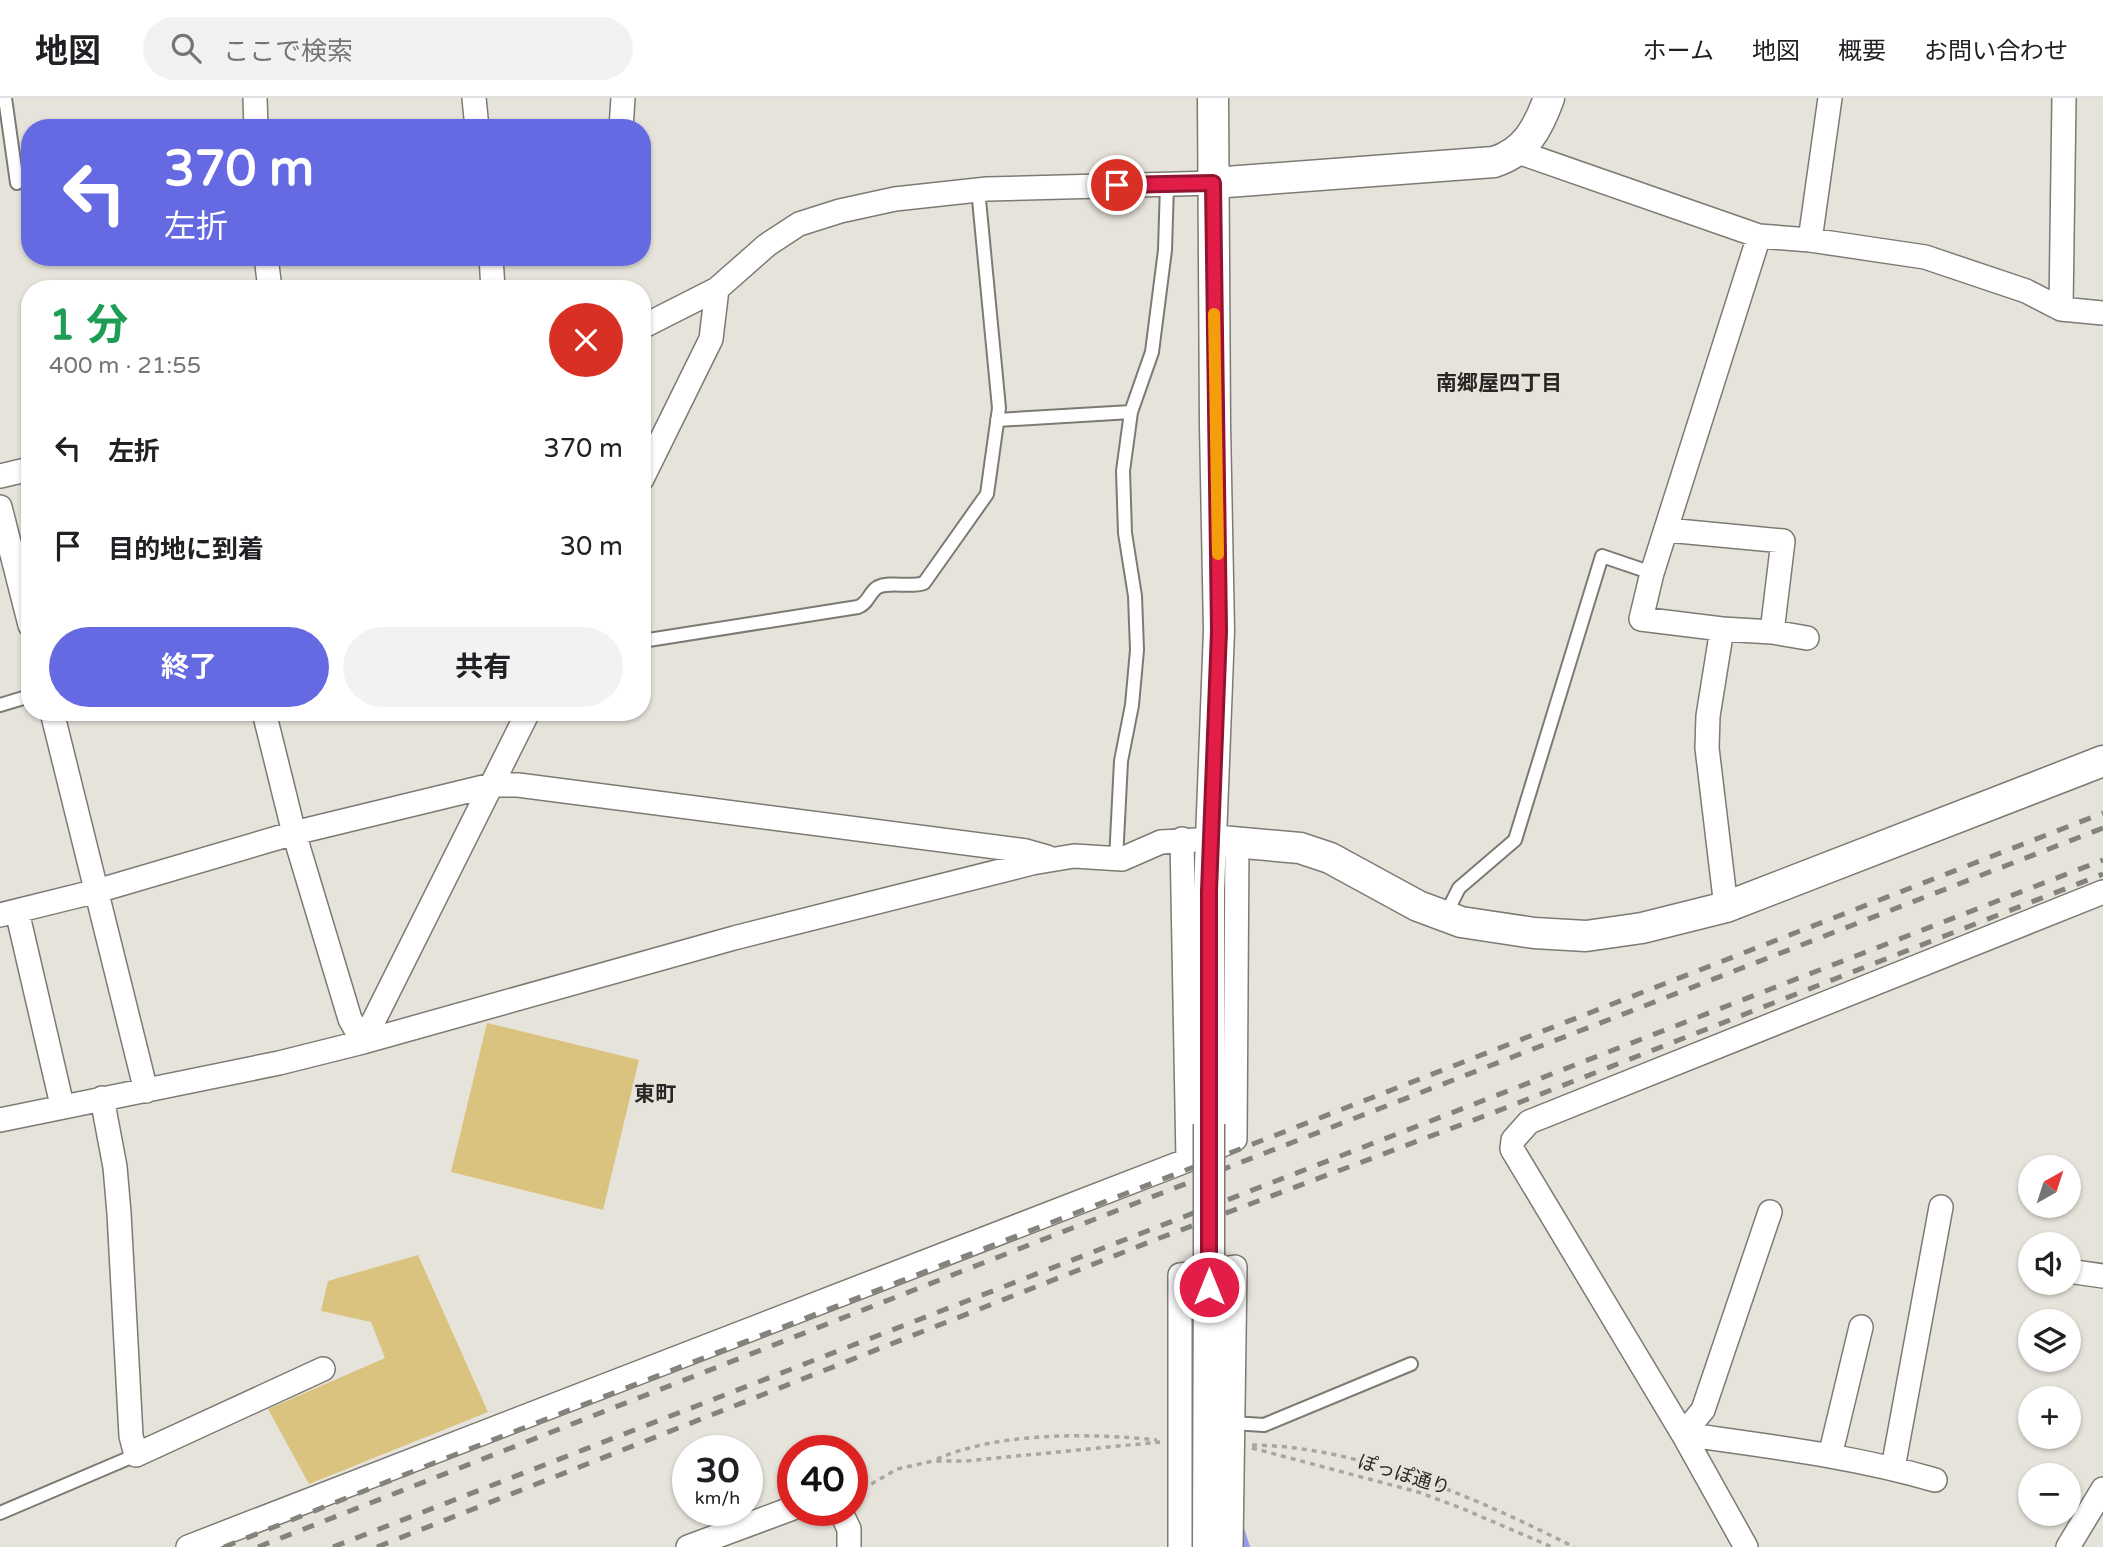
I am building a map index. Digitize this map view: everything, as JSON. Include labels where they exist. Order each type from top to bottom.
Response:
[{"type":"street","points":[[255,98],[256,119]]},
{"type":"street","points":[[474,98],[476,119]]},
{"type":"street","points":[[622,119],[623,98]]},
{"type":"street","points":[[1188,1160],[1210,840],[1219,631],[1213,98]]},
{"type":"street","points":[[651,322],[718,289],[767,245],[799,224],[840,211],[895,199],[978,189],[1213,183],[1481,164],[1504,159],[1518,152],[1537,128],[1549,98]]},
{"type":"street","points":[[1810,240],[1830,98]]},
{"type":"street","points":[[2061,309],[2064,98]]},
{"type":"street","points":[[1518,152],[1759,236],[1810,240],[1925,257],[2026,291],[2061,309],[2103,313]]},
{"type":"street","points":[[1759,236],[1668,530],[1652,573],[1641,620],[1772,632],[1807,638]]},
{"type":"street","points":[[651,461],[711,339],[718,289]]},
{"type":"street","points":[[0,476],[21,471]]},
{"type":"street","points":[[0,507],[21,590]]},
{"type":"street","points":[[1668,530],[1783,541],[1772,632]]},
{"type":"street","points":[[1722,629],[1708,716],[1707,748],[1726,906]]},
{"type":"street","points":[[54,721],[146,1091]]},
{"type":"street","points":[[266,721],[294,833],[350,1019],[363,1042]]},
{"type":"street","points":[[363,1042],[524,721]]},
{"type":"street","points":[[0,1120],[62,1105],[146,1091],[363,1042],[734,938],[1054,858],[1074,856],[1116,860],[1161,842],[1210,840],[1300,848],[1330,858],[1418,906],[1461,922],[1534,933],[1586,936],[1642,928],[1726,906],[2103,761]]},
{"type":"street","points":[[62,1105],[9,913],[97,891],[294,833],[492,785],[519,785],[889,832],[1026,851],[1054,858]]},
{"type":"street","points":[[1208,1547],[1210,840]]},
{"type":"street","points":[[188,1547],[1188,1160],[1235,1139],[1210,840]]},
{"type":"street","points":[[1746,1547],[1683,1434],[1512,1149],[1513,1140],[1529,1122],[2103,892]]},
{"type":"street","points":[[102,1098],[115,1167],[131,1436],[136,1455],[323,1369]]},
{"type":"street","points":[[1893,1468],[1941,1207]]},
{"type":"street","points":[[1683,1434],[1703,1410],[1770,1212]]},
{"type":"street","points":[[1180,1547],[1180,1275],[1207,1268],[1235,1267],[1231,1547]]},
{"type":"street","points":[[2081,1273],[2103,1276]]},
{"type":"street","points":[[1830,1456],[1861,1327]]},
{"type":"street","points":[[1683,1434],[1830,1456],[1893,1468],[1935,1480]]},
{"type":"street","points":[[2068,1547],[2103,1489]]},
{"type":"street","points":[[688,1547],[777,1514]]},
{"type":"street","points":[[848,1526],[849,1547]]},
{"type":"lane","points":[[5,98],[17,183]]},
{"type":"lane","points":[[1116,860],[1121,761],[1132,705],[1137,650],[1135,596],[1125,533],[1123,471],[1132,412],[1152,352],[1165,250],[1167,184]]},
{"type":"lane","points":[[651,640],[858,607],[866,604],[874,589],[881,586],[914,586],[924,583],[988,494],[999,408],[978,189]]},
{"type":"lane","points":[[997,420],[1132,412]]},
{"type":"lane","points":[[1445,916],[1459,888],[1515,841],[1602,556],[1652,573]]},
{"type":"lane","points":[[0,705],[21,699]]},
{"type":"lane","points":[[1232,1423],[1264,1425],[1411,1364]]},
{"type":"lane","points":[[0,1513],[136,1455]]},
{"type":"path","points":[[868,1486],[897,1469],[933,1461],[961,1449],[990,1442],[1122,1436],[1167,1441],[966,1461],[933,1461]]},
{"type":"path","name":"ぽっぽ通り","points":[[1552,1547],[1461,1507],[1418,1492],[1243,1445],[1288,1445],[1421,1479],[1574,1547]]},
{"type":"shaded area","points":[[487,1023],[639,1060],[603,1210],[451,1172]]},
{"type":"shaded area","points":[[418,1255],[488,1412],[309,1484],[268,1409],[385,1358],[371,1322],[321,1311],[328,1281]]},
{"type":"waterway","points":[[1241,1529],[1247,1547]]},
{"type":"railway","points":[[224,1547],[2103,813]]},
{"type":"railway","points":[[258,1547],[2103,828]]},
{"type":"railway","points":[[333,1547],[2103,860]]},
{"type":"railway","points":[[377,1547],[1157,1239],[1495,1112],[2103,874]]},
{"type":"slow traffic","points":[[1214,314],[1218,554]]},
{"type":"district","name":"南郷屋四丁目","points":[[1499,383]]},
{"type":"district","name":"東町","points":[[655,1094]]},
{"type":"route","points":[[1117,185],[1213,183],[1219,631],[1209,891],[1209,1287]]}]
